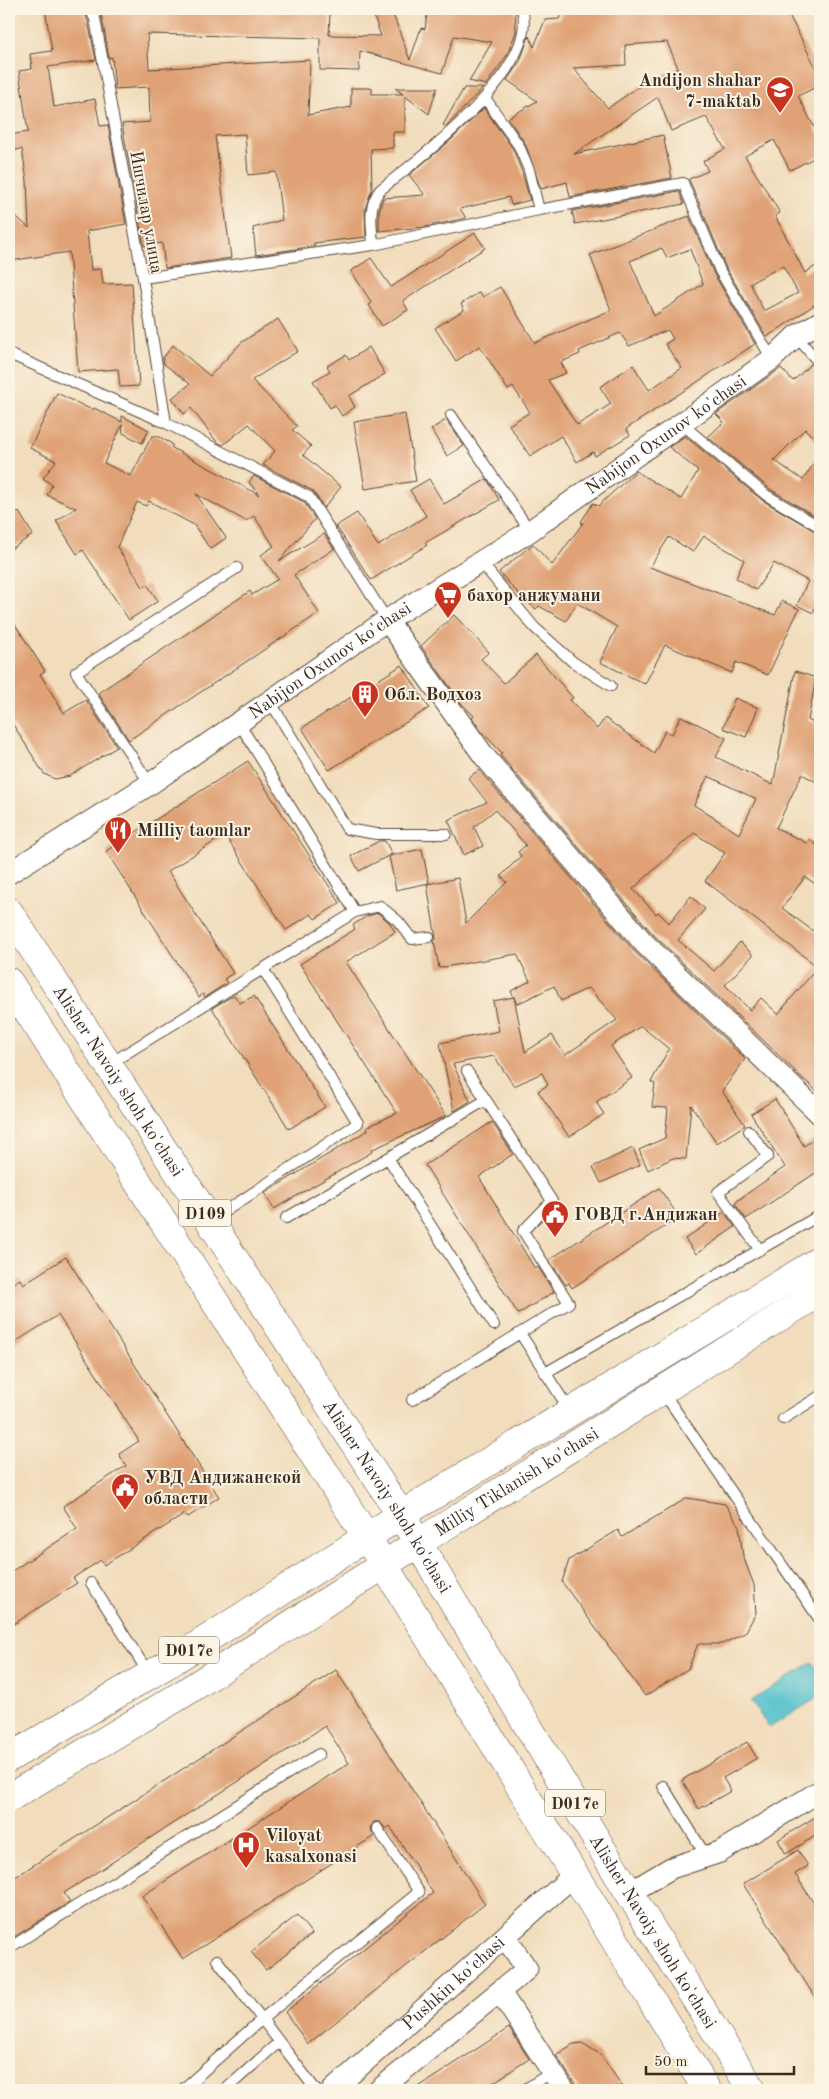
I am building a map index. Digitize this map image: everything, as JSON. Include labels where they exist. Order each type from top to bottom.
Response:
[{"type":"main road","name":"Alisher Navoiy shoh ko'chasi","points":[[9,912],[401,1514],[605,1854],[752,2090]]},
{"type":"main road","name":"Alisher Navoiy shoh ko'chasi","points":[[9,982],[17,1011],[366,1536],[707,2090]]},
{"type":"main road","name":"Milliy Tiklanish ko'chasi","points":[[9,1798],[181,1694],[661,1390],[776,1304],[820,1260]]},
{"type":"main road","name":"Milliy Tiklanish ko'chasi","points":[[9,1758],[149,1675],[401,1514],[646,1367],[776,1304],[820,1292]]},
{"type":"main road","points":[[646,1367],[661,1390]]},
{"type":"main road","points":[[571,1412],[585,1438]]},
{"type":"main road","points":[[575,1874],[605,1854]]},
{"type":"street","name":"Nabijon Oxunov ko'chasi","points":[[9,873],[150,784],[387,620],[479,560],[530,531],[772,359],[796,336],[820,322]]},
{"type":"street","points":[[387,620],[484,756],[644,943],[820,1114]]},
{"type":"street","points":[[630,1893],[671,1868],[720,1852],[732,1846],[820,1791]]},
{"type":"street","name":"Pushkin ko'chasi","points":[[345,2086],[575,1874]]},
{"type":"street","points":[[379,2090],[527,1969],[505,1937]]},
{"type":"street","points":[[500,1992],[564,2090]]},
{"type":"lane","name":"Ишчилар улица","points":[[90,9],[95,19],[143,278],[166,423]]},
{"type":"lane","points":[[374,245],[371,203],[380,190],[461,123],[485,98],[519,48],[523,30],[522,9]]},
{"type":"lane","points":[[485,98],[519,146],[529,170],[540,210]]},
{"type":"lane","points":[[143,278],[374,245],[540,210],[683,183],[720,271],[772,359]]},
{"type":"lane","points":[[796,336],[820,364]]},
{"type":"lane","points":[[9,354],[166,423],[309,497],[387,620]]},
{"type":"lane","points":[[451,415],[530,531]]},
{"type":"lane","points":[[682,424],[766,495],[820,526]]},
{"type":"lane","points":[[479,560],[534,627],[573,662],[611,686]]},
{"type":"lane","points":[[150,784],[76,672],[237,568]]},
{"type":"lane","points":[[270,701],[347,829],[376,834],[446,834]]},
{"type":"lane","points":[[239,723],[355,912]]},
{"type":"lane","points":[[108,1065],[355,912],[380,906],[398,921],[412,939],[429,938]]},
{"type":"lane","points":[[210,1221],[358,1123],[262,969]]},
{"type":"lane","points":[[412,1400],[569,1303],[523,1231],[552,1201],[467,1071]]},
{"type":"lane","points":[[286,1218],[486,1100]]},
{"type":"lane","points":[[749,1131],[768,1156],[718,1192],[760,1250]]},
{"type":"lane","points":[[388,1158],[494,1325]]},
{"type":"lane","points":[[545,1373],[820,1215]]},
{"type":"lane","points":[[520,1333],[571,1412]]},
{"type":"lane","points":[[661,1390],[820,1620]]},
{"type":"lane","points":[[784,1419],[820,1396]]},
{"type":"lane","points":[[91,1583],[149,1675]]},
{"type":"lane","points":[[9,1948],[319,1754]]},
{"type":"lane","points":[[663,1786],[706,1856]]},
{"type":"lane","points":[[182,2090],[262,2019],[419,1892],[377,1828]]},
{"type":"lane","points":[[217,1960],[316,2090]]},
{"type":"lane","points":[[225,2090],[279,2042]]},
{"type":"lane","points":[[524,2090],[552,2072]]},
{"type":"water","points":[[812,1662],[820,1675],[820,1696],[769,1728],[751,1701]]},
{"type":"building","points":[[45,9],[83,9],[88,21],[96,60],[48,67],[54,107],[95,99],[100,126],[108,125],[126,224],[87,231],[91,270],[101,269],[103,284],[132,283],[139,386],[120,387],[118,369],[78,372],[69,252],[9,261],[9,210],[29,228],[27,181],[22,149],[9,151],[9,135],[28,132],[19,71],[32,69],[30,54],[52,51]]},
{"type":"building","points":[[98,9],[299,9],[298,12],[330,13],[329,35],[381,36],[373,14],[391,9],[410,60],[421,28],[425,29],[428,9],[515,9],[516,32],[507,55],[486,85],[469,81],[492,42],[454,36],[442,73],[360,51],[359,71],[320,70],[320,38],[147,34],[149,69],[310,60],[308,115],[351,107],[351,88],[372,88],[372,94],[403,94],[395,88],[437,88],[429,114],[405,96],[405,132],[393,132],[393,148],[371,149],[372,189],[365,209],[366,237],[314,243],[315,246],[256,255],[253,228],[282,220],[276,172],[248,175],[245,134],[215,136],[231,258],[165,268],[162,243],[144,246],[122,124],[150,122],[149,87],[115,89],[112,57],[109,58],[102,18]]},
{"type":"building","points":[[564,9],[786,9],[820,76],[820,85],[798,96],[820,138],[820,155],[790,170],[774,140],[745,156],[780,213],[775,216],[805,273],[820,263],[820,286],[815,290],[820,301],[767,337],[726,268],[689,179],[708,171],[703,161],[725,149],[706,117],[671,131],[658,97],[574,154],[663,135],[672,178],[570,197],[567,182],[541,189],[525,143],[508,118],[537,101],[507,80],[520,61],[529,36],[534,47],[545,20],[559,19]],"holes":[[[667,42],[678,68],[647,81],[608,108],[573,68],[626,65],[625,45]],[[783,266],[798,293],[764,311],[750,283]]]},
{"type":"building","points":[[464,88],[483,88],[446,127],[443,125]]},
{"type":"building","points":[[484,108],[513,149],[530,200],[511,205],[509,197],[460,209],[466,218],[425,227],[379,231],[379,211],[383,198],[425,195],[409,175],[452,139]]},
{"type":"building","points":[[679,191],[684,204],[575,224],[572,211]]},
{"type":"building","points":[[689,216],[714,274],[755,344],[626,429],[630,435],[595,456],[593,452],[577,462],[561,436],[530,456],[509,425],[530,412],[513,387],[508,390],[480,346],[456,361],[435,328],[464,310],[461,304],[480,292],[483,297],[500,287],[535,343],[611,310],[590,255]],"holes":[[[662,248],[667,258],[690,249],[703,284],[654,316],[630,261]],[[668,330],[673,339],[665,344],[682,368],[649,390],[633,365],[600,387],[611,404],[577,425],[548,380],[566,373],[561,362],[580,354],[579,351],[620,333],[629,346]]]},
{"type":"building","points":[[475,233],[485,248],[403,301],[408,310],[382,326],[369,305],[372,303],[351,271],[371,258],[391,287]]},
{"type":"building","points":[[278,319],[298,351],[252,380],[297,426],[292,430],[311,446],[303,455],[341,487],[324,508],[313,491],[263,465],[275,451],[249,424],[223,445],[217,442],[191,408],[184,414],[172,398],[190,384],[164,364],[163,358],[173,345],[210,376],[242,342]]},
{"type":"building","points":[[369,347],[385,374],[349,396],[355,407],[342,416],[335,405],[330,408],[313,381],[330,371],[327,366],[346,355],[349,360]]},
{"type":"building","points":[[811,364],[820,371],[820,444],[805,429],[774,460],[803,480],[820,454],[820,519],[770,489],[708,437],[724,422],[716,414],[781,368],[793,381]]},
{"type":"building","points":[[57,393],[122,422],[122,416],[149,430],[142,443],[123,433],[122,425],[104,463],[131,476],[152,436],[158,436],[172,444],[172,448],[259,495],[249,482],[254,476],[304,502],[315,519],[279,561],[324,534],[334,549],[294,575],[319,613],[129,740],[98,693],[250,591],[252,595],[278,579],[261,555],[274,546],[254,516],[246,521],[196,494],[226,538],[210,549],[194,525],[149,501],[146,506],[137,502],[117,547],[143,587],[147,584],[158,601],[129,620],[83,550],[77,554],[56,521],[76,508],[47,495],[52,485],[43,478],[56,461],[30,448]]},
{"type":"building","points":[[405,414],[416,481],[365,489],[354,422]]},
{"type":"building","points":[[446,420],[464,446],[447,456],[431,429]]},
{"type":"building","points":[[685,436],[762,500],[820,534],[820,570],[813,582],[820,585],[820,597],[813,613],[797,605],[808,581],[774,563],[756,590],[736,578],[744,560],[704,536],[693,552],[669,537],[650,567],[775,615],[782,601],[799,609],[768,675],[736,662],[732,673],[665,645],[645,684],[600,662],[617,627],[577,603],[566,621],[539,606],[536,609],[499,572],[533,544],[552,565],[583,523],[581,522],[593,503],[598,506],[636,471],[681,499],[698,471],[669,447]]},
{"type":"building","points":[[429,479],[444,504],[487,479],[499,500],[425,543],[427,545],[371,580],[336,526],[357,513],[378,546],[426,516],[410,490]]},
{"type":"building","points":[[19,512],[33,535],[9,550],[9,519]]},
{"type":"building","points":[[9,615],[45,671],[40,674],[64,713],[86,700],[117,747],[70,776],[55,779],[44,774],[9,718]]},
{"type":"building","points":[[454,615],[489,652],[481,659],[504,683],[536,655],[573,698],[570,700],[597,729],[605,718],[654,753],[665,731],[672,734],[681,716],[726,738],[716,757],[773,785],[795,671],[816,678],[808,720],[820,726],[820,784],[802,774],[776,828],[807,843],[809,839],[820,848],[820,887],[805,877],[782,908],[820,936],[820,1094],[653,934],[500,755],[502,753],[482,732],[472,718],[474,716],[462,704],[421,646]],"holes":[[[708,776],[756,799],[739,834],[694,805]],[[694,833],[725,853],[705,881],[818,967],[778,1014],[761,998],[750,1010],[725,985],[753,955],[740,942],[714,971],[678,940],[705,909],[691,896],[669,923],[658,912],[656,914],[633,889]]]},
{"type":"building","name":"Обл. Водхоз","points":[[402,665],[429,708],[329,770],[302,728]]},
{"type":"building","points":[[735,698],[758,708],[746,737],[723,728]]},
{"type":"building","points":[[248,761],[340,903],[315,919],[311,914],[286,930],[225,835],[168,871],[233,973],[224,979],[227,983],[205,997],[203,994],[199,997],[106,851]]},
{"type":"building","points":[[479,770],[634,951],[745,1059],[722,1091],[745,1125],[717,1143],[691,1105],[686,1159],[673,1158],[648,1170],[639,1150],[665,1138],[668,1108],[652,1107],[655,1084],[651,1082],[669,1049],[641,1026],[611,1046],[632,1078],[596,1102],[604,1114],[569,1137],[538,1091],[548,1085],[542,1073],[514,1086],[494,1056],[453,1064],[470,1101],[454,1111],[440,1043],[499,1031],[493,1001],[514,997],[511,991],[530,981],[517,954],[439,968],[427,884],[458,878],[466,923],[507,882],[501,876],[521,856],[518,852],[526,845],[495,810],[474,827],[483,846],[464,855],[448,820],[487,802],[468,778]],"holes":[[[554,986],[561,1001],[589,988],[617,1020],[565,1055],[552,1035],[525,1052],[514,998],[517,1004]]]},
{"type":"building","points":[[379,841],[385,841],[392,854],[359,871],[351,856]]},
{"type":"building","points":[[422,849],[429,883],[396,890],[389,856]]},
{"type":"building","points":[[378,913],[389,922],[395,932],[346,962],[446,1116],[371,1150],[372,1152],[274,1209],[265,1193],[368,1130],[367,1127],[397,1113],[300,964],[355,929],[353,925],[367,916]]},
{"type":"building","points":[[234,995],[240,1003],[254,996],[325,1107],[289,1129],[212,1008]]},
{"type":"building","points":[[775,1099],[804,1146],[820,1135],[820,1170],[746,1219],[735,1204],[738,1200],[785,1167],[751,1114]]},
{"type":"building","points":[[492,1122],[513,1154],[479,1177],[535,1269],[538,1267],[554,1292],[518,1314],[425,1165]]},
{"type":"building","points":[[633,1148],[640,1165],[601,1183],[593,1167]]},
{"type":"building","points":[[659,1188],[679,1217],[572,1288],[569,1283],[566,1285],[549,1260]]},
{"type":"building","points":[[724,1212],[735,1227],[696,1254],[685,1239]]},
{"type":"building","points":[[66,1257],[219,1497],[188,1517],[185,1514],[104,1565],[101,1560],[73,1578],[77,1583],[9,1627],[9,1573],[77,1529],[63,1506],[126,1466],[119,1454],[139,1441],[58,1315],[9,1346],[9,1286],[20,1279],[23,1284]]},
{"type":"building","points":[[687,1498],[725,1504],[739,1526],[743,1556],[754,1585],[756,1613],[745,1633],[722,1644],[698,1644],[688,1669],[645,1696],[562,1582],[569,1560],[618,1530],[622,1537]]},
{"type":"building","points":[[336,1670],[485,1904],[308,2044],[285,2012],[433,1893],[390,1826],[386,1829],[380,1822],[374,1822],[370,1828],[374,1836],[183,1959],[142,1896],[349,1763],[325,1726],[64,1893],[70,1902],[9,1940],[9,1881]]},
{"type":"building","points":[[747,1742],[757,1758],[723,1778],[731,1791],[699,1809],[682,1780]]},
{"type":"building","points":[[820,1814],[820,1833],[786,1854],[778,1840]]},
{"type":"building","points":[[798,1850],[808,1866],[795,1874],[820,1913],[820,2005],[743,1884]]},
{"type":"building","points":[[297,1915],[312,1934],[266,1970],[251,1952]]},
{"type":"building","points":[[509,2028],[529,2059],[482,2090],[414,2090]]},
{"type":"building","points":[[582,2043],[600,2054],[625,2090],[579,2090],[556,2055],[573,2044]]},
{"type":"place","name":"Andijon shahar 7-maktab","points":[[780,114]]},
{"type":"place","name":"бахор анжумани","points":[[448,619]]},
{"type":"place","name":"Обл. Водхоз","points":[[365,718]]},
{"type":"place","name":"Milliy taomlar","points":[[118,854]]},
{"type":"place","name":"ГОВД г.Андижан","points":[[555,1238]]},
{"type":"place","name":"УВД Андижанской области","points":[[125,1511]]},
{"type":"place","name":"Viloyat kasalxonasi","points":[[246,1869]]}]
